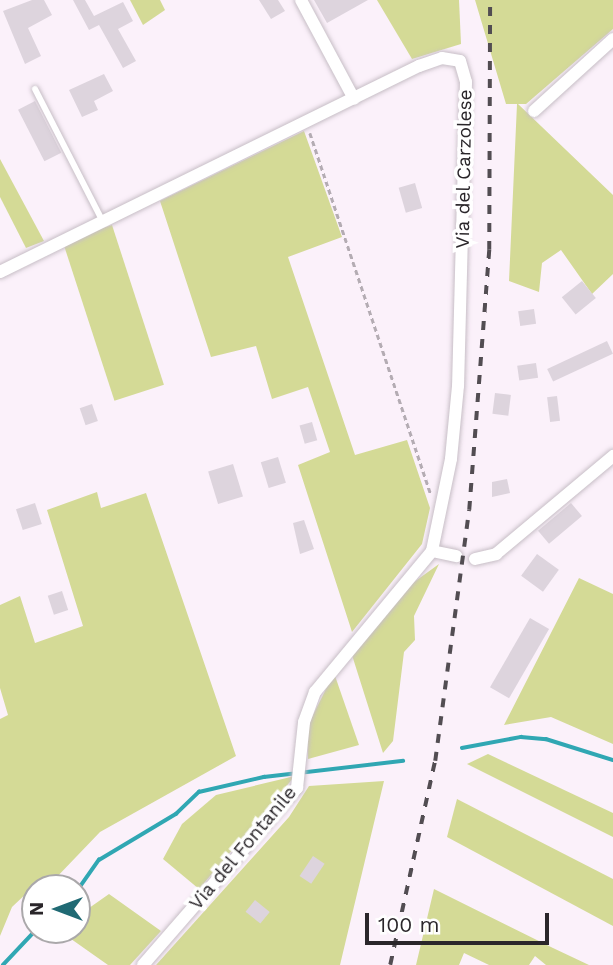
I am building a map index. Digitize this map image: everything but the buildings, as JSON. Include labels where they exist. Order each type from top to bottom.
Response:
[{"type":"street","points":[[301,0],[354,99]]},
{"type":"street","points":[[534,111],[613,39]]},
{"type":"street","name":"Via del Carzolese","points":[[0,272],[438,59],[455,58],[464,69],[459,373],[439,520],[432,551]]},
{"type":"street","points":[[475,559],[496,554],[613,456]]},
{"type":"street","points":[[432,551],[456,556]]},
{"type":"street","name":"Via del Fontanile","points":[[143,965],[299,785],[304,722],[315,692],[432,551]]},
{"type":"lane","points":[[35,89],[103,222]]},
{"type":"path","points":[[306,123],[439,520]]},
{"type":"green space","points":[[130,0],[160,0],[165,10],[143,25]]},
{"type":"green space","points":[[377,0],[459,0],[461,44],[412,59]]},
{"type":"green space","points":[[475,0],[613,0],[613,29],[526,104],[518,104],[613,195],[613,274],[592,294],[561,250],[542,263],[539,292],[509,281],[517,104],[506,104]]},
{"type":"green space","points":[[304,131],[342,237],[288,257],[355,455],[407,440],[430,508],[422,544],[352,632],[298,465],[330,452],[308,387],[272,399],[256,346],[211,357],[160,201]]},
{"type":"green space","points":[[0,159],[44,241],[26,248],[0,197]]},
{"type":"green space","points":[[112,225],[164,385],[114,401],[63,241]]},
{"type":"green space","points":[[97,492],[101,508],[146,493],[236,756],[100,832],[60,874],[21,874],[21,899],[12,907],[0,936],[0,719],[8,715],[0,688],[0,605],[20,596],[35,643],[83,626],[47,510]]},
{"type":"green space","points":[[439,564],[414,616],[415,640],[404,652],[393,741],[383,753],[351,652],[410,585]]},
{"type":"green space","points":[[579,578],[613,594],[613,744],[551,717],[504,725]]},
{"type":"green space","points":[[334,673],[359,745],[308,759],[307,727]]},
{"type":"green space","points":[[488,754],[613,813],[613,837],[467,764]]},
{"type":"green space","points":[[295,776],[199,889],[163,859],[182,824],[216,795]]},
{"type":"green space","points":[[384,781],[340,965],[156,965],[289,817],[309,786]]},
{"type":"green space","points":[[457,799],[613,879],[613,926],[447,837]]},
{"type":"green space","points":[[434,889],[589,965],[546,965],[535,956],[529,965],[489,965],[464,953],[459,965],[416,965]]},
{"type":"green space","points":[[109,894],[161,931],[130,965],[108,965],[78,944],[91,944],[91,907]]},
{"type":"waterway","points":[[462,748],[521,737],[546,739],[613,760]]},
{"type":"waterway","points":[[89,874],[99,860],[176,814],[199,792],[264,777],[403,761]]},
{"type":"waterway","points":[[3,965],[23,944]]},
{"type":"railway","points":[[390,965],[435,761],[469,510],[489,250],[490,0]]}]
